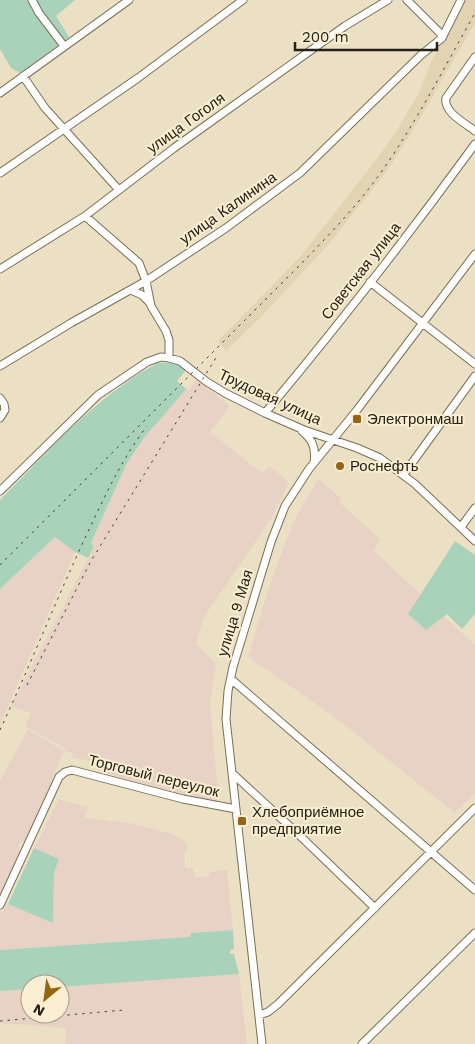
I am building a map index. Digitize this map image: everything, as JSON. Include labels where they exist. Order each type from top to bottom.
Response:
[{"type":"street","points":[[32,0],[39,13],[64,46]]},
{"type":"street","points":[[0,93],[129,0]]},
{"type":"street","points":[[0,173],[138,78],[243,0]]},
{"type":"street","name":"улица Гоголя","points":[[0,269],[85,216],[174,148],[345,26],[388,0]]},
{"type":"street","points":[[407,0],[443,36],[461,0]]},
{"type":"street","name":"улица Калинина","points":[[0,366],[146,282],[226,228],[300,173],[443,36]]},
{"type":"street","points":[[475,57],[445,102],[446,108],[475,131]]},
{"type":"street","points":[[23,76],[45,108],[119,190]]},
{"type":"street","name":"Советская улица","points":[[265,413],[432,204],[475,144]]},
{"type":"street","points":[[85,216],[139,263],[146,282],[151,306]]},
{"type":"street","name":"улица 9 Мая","points":[[262,1044],[226,719],[231,680],[256,588],[281,516],[289,499],[314,463],[357,410],[475,254]]},
{"type":"street","points":[[370,282],[475,364]]},
{"type":"street","points":[[0,491],[98,395],[147,362],[161,357],[169,358],[169,340],[166,331],[142,294],[131,290]]},
{"type":"street","name":"Трудовая улица","points":[[169,358],[180,361],[207,382],[265,413],[332,440],[371,453],[404,474],[475,541]]},
{"type":"street","points":[[404,474],[475,376]]},
{"type":"street","points":[[0,398],[5,410],[0,418]]},
{"type":"street","points":[[298,427],[314,446],[314,463]]},
{"type":"street","points":[[461,527],[475,508]]},
{"type":"street","points":[[231,680],[475,890]]},
{"type":"street","name":"Торговый переулок","points":[[0,905],[59,778],[68,770],[183,799],[236,809]]},
{"type":"street","points":[[232,773],[375,908]]},
{"type":"street","points":[[259,1015],[268,1012],[278,1004],[475,808]]},
{"type":"street","points":[[362,1044],[475,933]]},
{"type":"shaded area","points":[[461,0],[475,0],[475,23],[387,171],[328,245],[261,317],[226,351],[218,341],[300,257],[397,130],[419,93],[430,64]]},
{"type":"shaded area","points":[[197,379],[228,405],[228,409],[210,432],[262,473],[269,466],[289,482],[271,519],[204,617],[196,644],[216,663],[210,704],[219,804],[104,773],[105,764],[72,757],[73,753],[66,752],[63,747],[25,726],[31,713],[11,706],[94,547],[91,543],[126,465],[143,439],[168,408],[186,389],[189,390]]},
{"type":"shaded area","points":[[318,479],[342,499],[339,502],[381,540],[373,550],[475,645],[475,793],[455,813],[332,715],[248,657],[267,593],[293,522]]},
{"type":"shaded area","points":[[55,537],[75,552],[0,725],[0,589]]},
{"type":"shaded area","points":[[28,729],[64,751],[25,843],[21,841],[18,848],[22,852],[0,898],[0,781]]},
{"type":"shaded area","points":[[59,799],[88,807],[85,818],[130,823],[169,833],[183,840],[188,845],[184,853],[185,868],[193,869],[196,878],[208,876],[210,872],[227,870],[233,930],[191,933],[190,937],[0,950],[0,914],[8,904],[53,922],[54,873],[59,859],[34,848]]},
{"type":"shaded area","points":[[239,974],[247,1044],[65,1044],[66,1028],[0,1023],[0,991],[20,990],[20,1024],[70,1024],[70,986]]},
{"type":"green space","points":[[0,0],[75,0],[56,16],[69,37],[22,74],[11,68],[0,49]]},
{"type":"green space","points":[[158,363],[177,363],[186,370],[177,381],[186,389],[143,439],[126,465],[91,543],[94,546],[88,558],[75,552],[55,537],[0,589],[0,500],[55,444],[94,408],[135,376]]},
{"type":"green space","points":[[455,541],[475,555],[475,614],[462,629],[447,614],[426,630],[408,614]]},
{"type":"green space","points":[[34,848],[59,859],[54,873],[53,923],[8,904]]},
{"type":"green space","points":[[233,930],[234,949],[230,950],[230,954],[234,954],[239,974],[70,986],[70,974],[20,974],[20,990],[0,991],[0,950],[190,937],[191,933]]},
{"type":"railway","points":[[0,565],[300,265],[353,208],[373,184],[407,133],[475,13]]},
{"type":"railway","points":[[27,685],[91,561],[217,356]]},
{"type":"railway","points":[[0,730],[99,508],[121,466],[147,426]]},
{"type":"railway","points":[[0,1021],[124,1010]]},
{"type":"place","name":"Электронмаш","points":[[357,419]]},
{"type":"place","name":"Роснефть","points":[[340,466]]},
{"type":"place","name":"Хлебоприёмное предприятие","points":[[242,821]]}]
